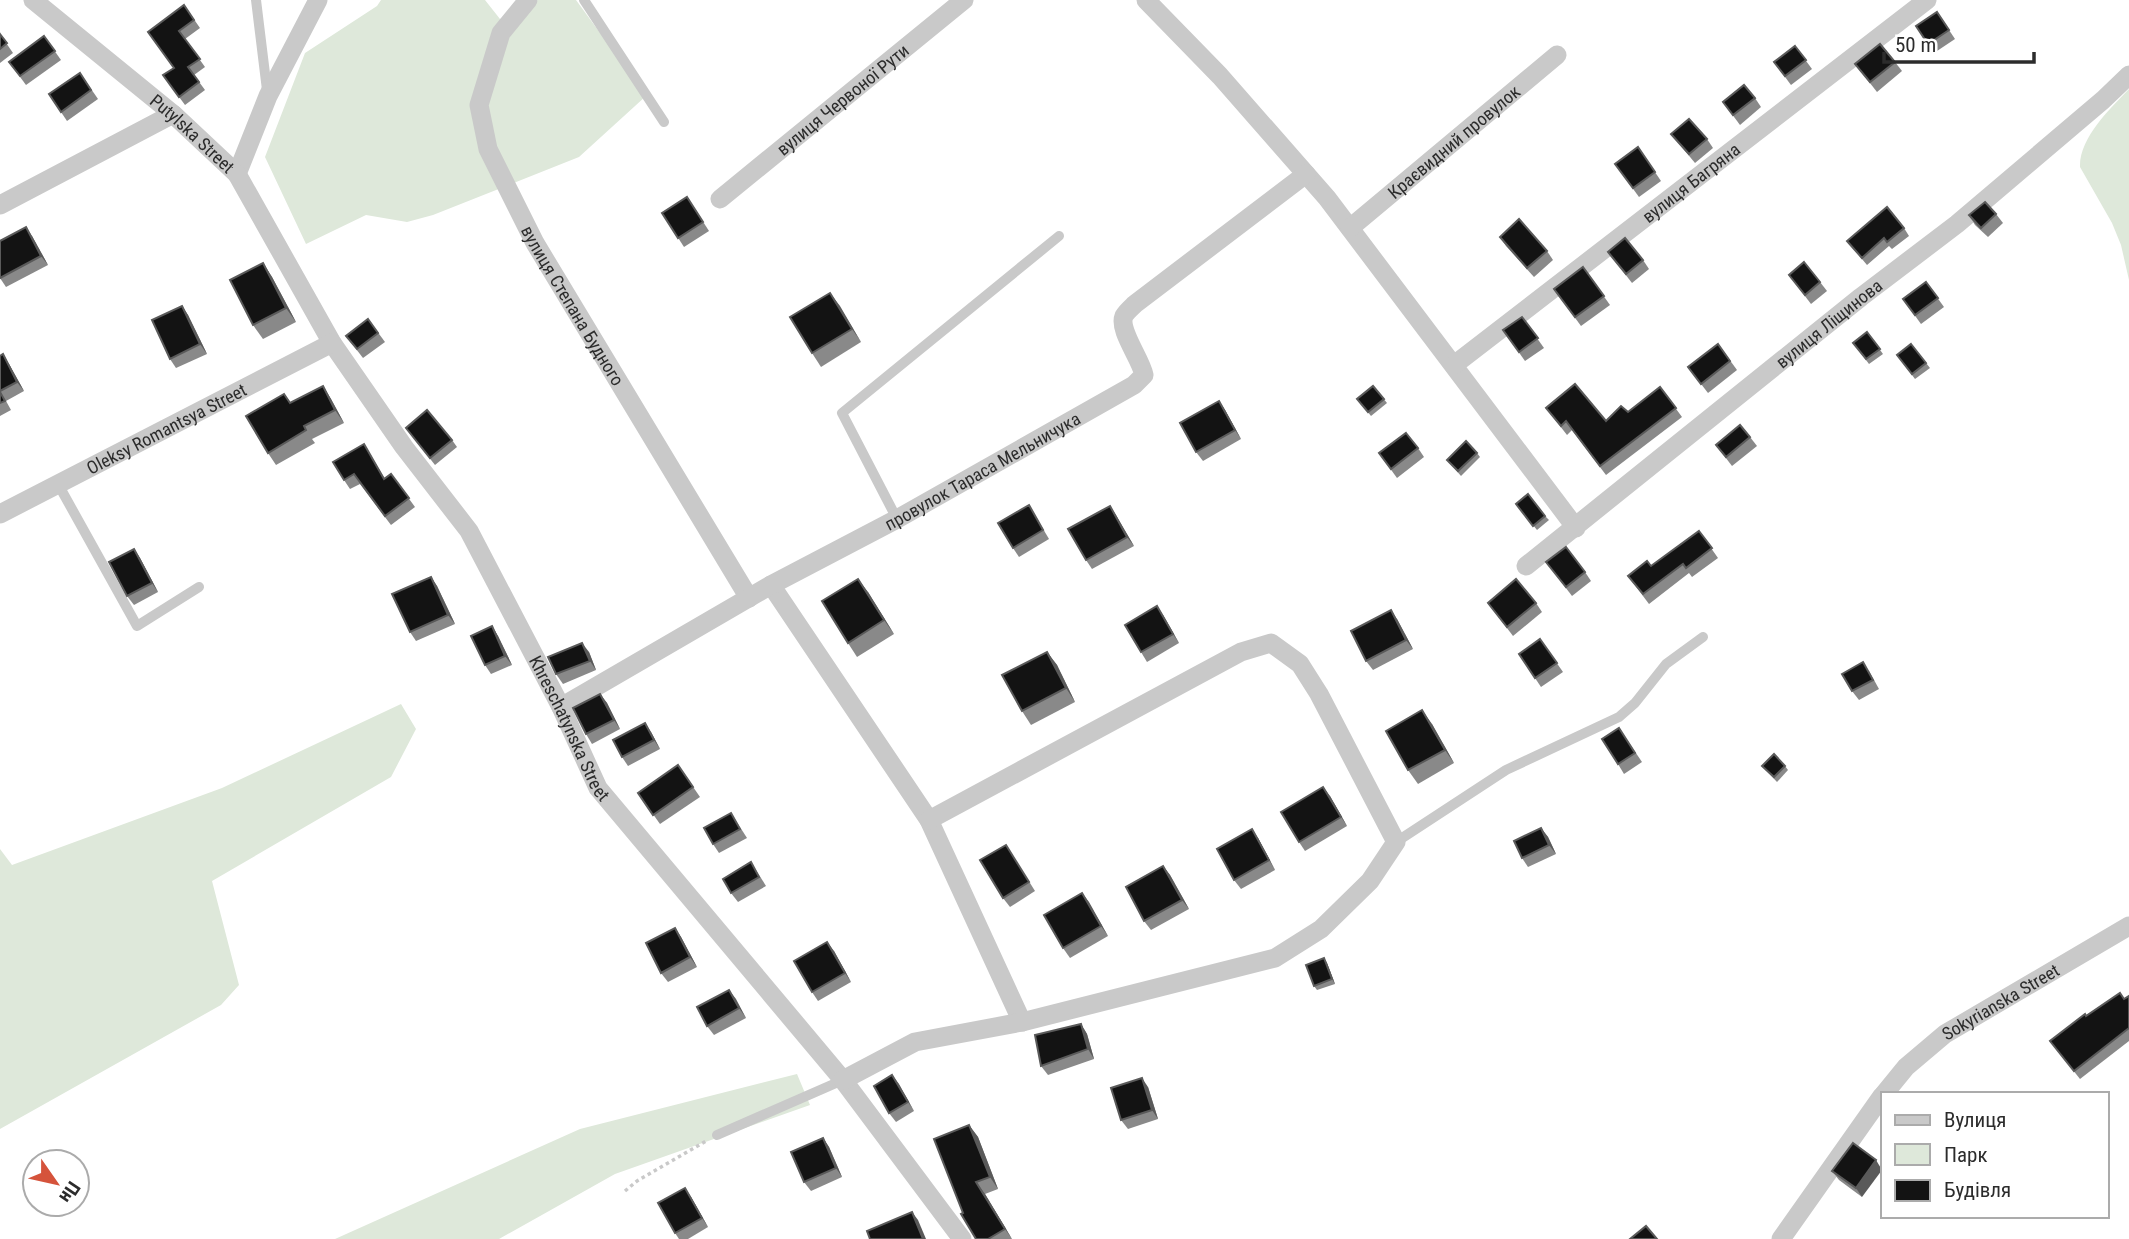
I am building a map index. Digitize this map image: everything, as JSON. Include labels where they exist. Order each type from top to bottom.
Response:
[{"type":"street","name":"Putylska Street","points":[[33,0],[173,114],[237,174],[268,96],[318,0]]},
{"type":"street","name":"вулиця Степана Будного","points":[[528,0],[501,33],[479,106],[488,149],[535,243],[749,598]]},
{"type":"street","name":"вулиця Червоної Рути","points":[[720,199],[964,0]]},
{"type":"street","points":[[1146,0],[1220,76],[1350,228],[1576,528]]},
{"type":"street","name":"вулиця Багряна","points":[[1454,365],[1927,0]]},
{"type":"street","name":"Краєвидний провулок","points":[[1350,228],[1557,55]]},
{"type":"street","name":"вулиця Ліщинова","points":[[1526,566],[1861,297],[1957,225],[2129,75]]},
{"type":"street","points":[[0,205],[173,114]]},
{"type":"street","name":"Khreschatynska Street","points":[[237,174],[332,343],[404,447],[469,531],[561,707],[598,788],[843,1080],[962,1239]]},
{"type":"street","name":"провулок Тараса Мельничука","points":[[561,707],[771,585],[897,519],[1134,385],[1144,375],[1125,332],[1125,315],[1135,304],[1306,174]]},
{"type":"street","name":"Oleksy Romantsya Street","points":[[0,514],[332,343]]},
{"type":"street","points":[[771,585],[929,820],[1021,1023]]},
{"type":"street","points":[[843,1080],[915,1042],[1021,1023],[1275,958],[1321,929],[1361,891],[1396,842],[1320,694],[1300,664],[1271,643],[1241,652],[929,820]]},
{"type":"street","name":"Sokyrianska Street","points":[[1885,1092],[1906,1067],[1945,1034],[2129,926]]},
{"type":"street","name":"Sokyrianska Street","points":[[1781,1239],[1881,1098]]},
{"type":"lane","points":[[256,0],[268,96]]},
{"type":"lane","points":[[584,0],[664,122]]},
{"type":"lane","points":[[897,519],[842,413],[1059,236]]},
{"type":"lane","points":[[58,484],[137,626],[200,587]]},
{"type":"lane","points":[[1396,842],[1506,770],[1619,717],[1635,704],[1666,664],[1703,637]]},
{"type":"lane","points":[[717,1135],[843,1080]]},
{"type":"path","points":[[625,1191],[637,1181],[717,1135]]},
{"type":"green space","points":[[381,0],[485,0],[500,19],[538,0],[576,0],[646,96],[579,157],[433,215],[407,222],[366,215],[306,244],[265,157],[305,53],[377,6]]},
{"type":"green space","points":[[2129,89],[2129,280],[2121,245],[2112,223],[2080,167],[2081,156],[2090,135]]},
{"type":"green space","points":[[401,704],[416,729],[391,777],[212,881],[239,985],[221,1005],[0,1129],[0,849],[12,865],[222,788]]},
{"type":"green space","points":[[797,1074],[810,1105],[615,1174],[499,1239],[335,1239],[580,1129]]},
{"type":"building","points":[[184,5],[194,20],[179,31],[200,59],[188,67],[199,82],[179,97],[163,75],[174,68],[148,32]]},
{"type":"building","points":[[1937,12],[1949,30],[1928,44],[1916,26]]},
{"type":"building","points":[[0,34],[7,43],[0,49]]},
{"type":"building","points":[[44,36],[55,51],[20,76],[9,62]]},
{"type":"building","points":[[1880,44],[1895,62],[1870,82],[1855,64]]},
{"type":"building","points":[[1795,46],[1806,60],[1785,76],[1774,62]]},
{"type":"building","points":[[80,73],[91,90],[61,112],[49,94]]},
{"type":"building","points":[[1744,85],[1755,98],[1733,115],[1723,102]]},
{"type":"building","points":[[1689,119],[1707,139],[1689,154],[1671,134]]},
{"type":"building","points":[[1638,147],[1655,172],[1633,188],[1615,164]]},
{"type":"building","points":[[687,197],[703,222],[678,238],[662,213]]},
{"type":"building","points":[[1985,202],[1996,214],[1981,228],[1969,215]]},
{"type":"building","points":[[1887,207],[1904,228],[1887,242],[1884,238],[1862,258],[1847,241]]},
{"type":"building","points":[[1519,219],[1547,251],[1527,268],[1500,237]]},
{"type":"building","points":[[26,227],[41,256],[0,278],[0,241]]},
{"type":"building","points":[[1625,238],[1643,260],[1626,274],[1608,252]]},
{"type":"building","points":[[1804,262],[1820,282],[1805,295],[1789,275]]},
{"type":"building","points":[[263,263],[286,308],[253,325],[230,280]]},
{"type":"building","points":[[1583,267],[1604,296],[1575,317],[1554,289]]},
{"type":"building","points":[[1926,282],[1938,298],[1915,315],[1903,299]]},
{"type":"building","points":[[830,293],[852,329],[812,353],[790,317]]},
{"type":"building","points":[[182,306],[200,344],[170,359],[152,320]]},
{"type":"building","points":[[1522,317],[1538,338],[1519,352],[1503,330]]},
{"type":"building","points":[[368,319],[378,333],[357,349],[346,336]]},
{"type":"building","points":[[1867,332],[1880,349],[1866,359],[1853,343]]},
{"type":"building","points":[[1718,344],[1730,361],[1701,384],[1688,367]]},
{"type":"building","points":[[1911,344],[1926,363],[1912,374],[1897,355]]},
{"type":"building","points":[[3,354],[17,382],[0,391],[0,356]]},
{"type":"building","points":[[1575,384],[1606,421],[1621,406],[1628,412],[1660,387],[1676,408],[1600,466],[1566,421],[1561,426],[1546,408]]},
{"type":"building","points":[[323,386],[335,410],[304,426],[306,430],[268,453],[246,416],[284,394],[290,403]]},
{"type":"building","points":[[1373,386],[1384,399],[1368,412],[1357,399]]},
{"type":"building","points":[[1219,401],[1235,430],[1196,452],[1180,423]]},
{"type":"building","points":[[427,410],[452,440],[430,458],[406,428]]},
{"type":"building","points":[[1740,425],[1750,437],[1726,457],[1716,445]]},
{"type":"building","points":[[1406,433],[1418,448],[1391,469],[1379,453]]},
{"type":"building","points":[[1466,441],[1477,453],[1458,471],[1447,460]]},
{"type":"building","points":[[364,444],[384,479],[391,474],[409,498],[385,516],[354,474],[344,480],[333,462]]},
{"type":"building","points":[[1528,494],[1545,516],[1533,526],[1516,504]]},
{"type":"building","points":[[1029,505],[1043,530],[1013,548],[998,523]]},
{"type":"building","points":[[1110,506],[1127,537],[1086,560],[1068,529]]},
{"type":"building","points":[[1699,531],[1712,548],[1686,568],[1683,564],[1643,594],[1628,576],[1647,561],[1651,566]]},
{"type":"building","points":[[1566,547],[1585,572],[1566,587],[1546,562]]},
{"type":"building","points":[[134,549],[152,583],[127,596],[109,562]]},
{"type":"building","points":[[431,577],[448,615],[410,632],[392,594]]},
{"type":"building","points":[[858,579],[884,620],[848,643],[822,601]]},
{"type":"building","points":[[1516,579],[1536,603],[1507,627],[1488,603]]},
{"type":"building","points":[[1157,606],[1173,634],[1141,652],[1125,625]]},
{"type":"building","points":[[1391,610],[1406,640],[1366,661],[1351,631]]},
{"type":"building","points":[[492,626],[505,656],[485,665],[471,636]]},
{"type":"building","points":[[1540,639],[1557,663],[1535,678],[1519,654]]},
{"type":"building","points":[[582,643],[590,661],[556,674],[548,657]]},
{"type":"building","points":[[1047,652],[1066,688],[1022,711],[1002,675]]},
{"type":"building","points":[[1863,662],[1873,680],[1852,691],[1842,674]]},
{"type":"building","points":[[600,694],[614,720],[586,734],[573,708]]},
{"type":"building","points":[[1422,710],[1445,750],[1408,770],[1386,731]]},
{"type":"building","points":[[645,723],[654,740],[622,757],[613,740]]},
{"type":"building","points":[[1619,728],[1635,753],[1618,764],[1602,739]]},
{"type":"building","points":[[1774,754],[1785,766],[1774,777],[1762,766]]},
{"type":"building","points":[[678,765],[693,787],[653,815],[638,793]]},
{"type":"building","points":[[1323,787],[1341,817],[1299,842],[1281,812]]},
{"type":"building","points":[[731,813],[740,829],[713,844],[704,828]]},
{"type":"building","points":[[1541,828],[1549,845],[1522,858],[1514,841]]},
{"type":"building","points":[[1252,829],[1269,860],[1234,880],[1217,849]]},
{"type":"building","points":[[1006,845],[1029,882],[1003,898],[980,860]]},
{"type":"building","points":[[751,862],[759,877],[731,893],[723,879]]},
{"type":"building","points":[[1163,866],[1182,900],[1144,921],[1126,887]]},
{"type":"building","points":[[1082,893],[1101,926],[1063,948],[1044,915]]},
{"type":"building","points":[[675,928],[690,957],[661,973],[646,943]]},
{"type":"building","points":[[827,942],[845,973],[812,992],[794,961]]},
{"type":"building","points":[[1324,958],[1332,979],[1314,986],[1306,965]]},
{"type":"building","points":[[729,990],[739,1008],[707,1026],[697,1007]]},
{"type":"building","points":[[2120,993],[2124,999],[2129,996],[2129,1028],[2074,1071],[2050,1041],[2085,1014],[2086,1016]]},
{"type":"building","points":[[1081,1024],[1088,1049],[1041,1066],[1035,1035]]},
{"type":"building","points":[[892,1075],[908,1102],[889,1113],[874,1086]]},
{"type":"building","points":[[1142,1078],[1152,1110],[1121,1120],[1111,1088]]},
{"type":"building","points":[[969,1125],[990,1177],[976,1182],[1005,1229],[988,1239],[976,1239],[961,1214],[963,1213],[934,1139]]},
{"type":"building","points":[[823,1138],[836,1168],[804,1182],[791,1152]]},
{"type":"building","points":[[1853,1143],[1876,1160],[1856,1188],[1832,1171]]},
{"type":"building","points":[[685,1188],[702,1218],[675,1233],[658,1203]]},
{"type":"building","points":[[912,1212],[923,1239],[870,1239],[867,1231]]},
{"type":"building","points":[[1646,1226],[1657,1239],[1630,1239]]}]
